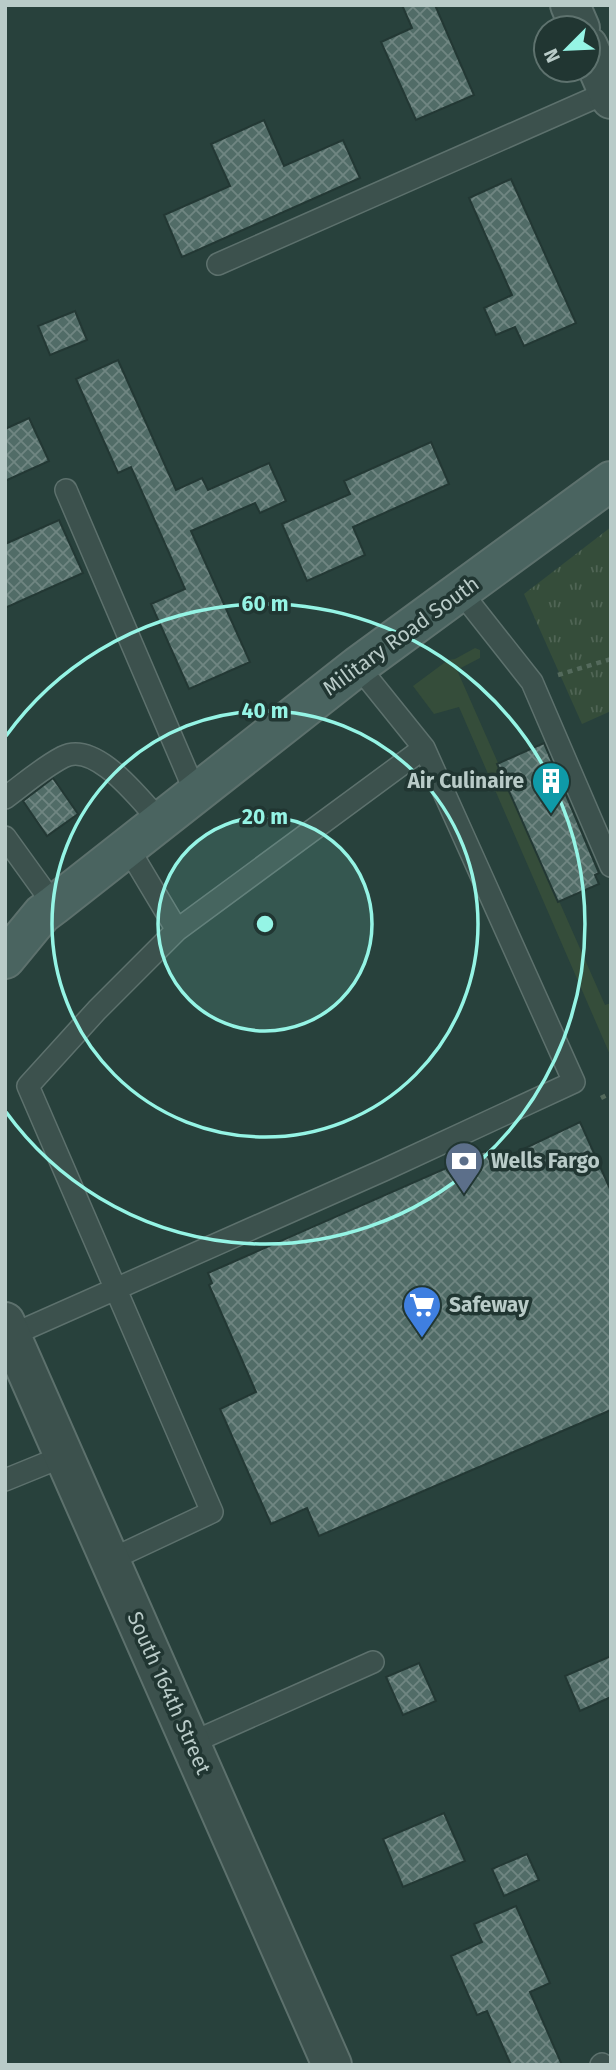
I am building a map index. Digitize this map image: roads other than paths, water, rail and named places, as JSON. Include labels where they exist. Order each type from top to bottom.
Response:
[{"type":"main road","name":"Military Road South","points":[[5,959],[42,915],[160,821],[358,666],[611,481]]},
{"type":"street","points":[[602,80],[609,96]]},
{"type":"street","name":"South 164th Street","points":[[7,1332],[332,2065]]},
{"type":"lane","points":[[218,264],[609,96]]},
{"type":"lane","points":[[66,490],[196,794]]},
{"type":"lane","points":[[461,592],[532,682],[611,866]]},
{"type":"lane","points":[[7,1332],[384,1170],[574,1082],[424,748],[358,666]]},
{"type":"lane","points":[[110,1560],[212,1512],[28,1086],[97,1010],[177,930],[424,748]]},
{"type":"lane","points":[[5,798],[65,756],[81,754],[104,763],[160,821]]},
{"type":"lane","points":[[5,837],[54,905]]},
{"type":"lane","points":[[128,848],[177,930]]},
{"type":"lane","points":[[5,1480],[64,1456]]},
{"type":"lane","points":[[191,1743],[373,1662]]},
{"type":"place","name":"Air Culinaire","points":[[551,815]]},
{"type":"place","name":"Wells Fargo","points":[[464,1195]]},
{"type":"place","name":"Safeway","points":[[422,1339]]}]
